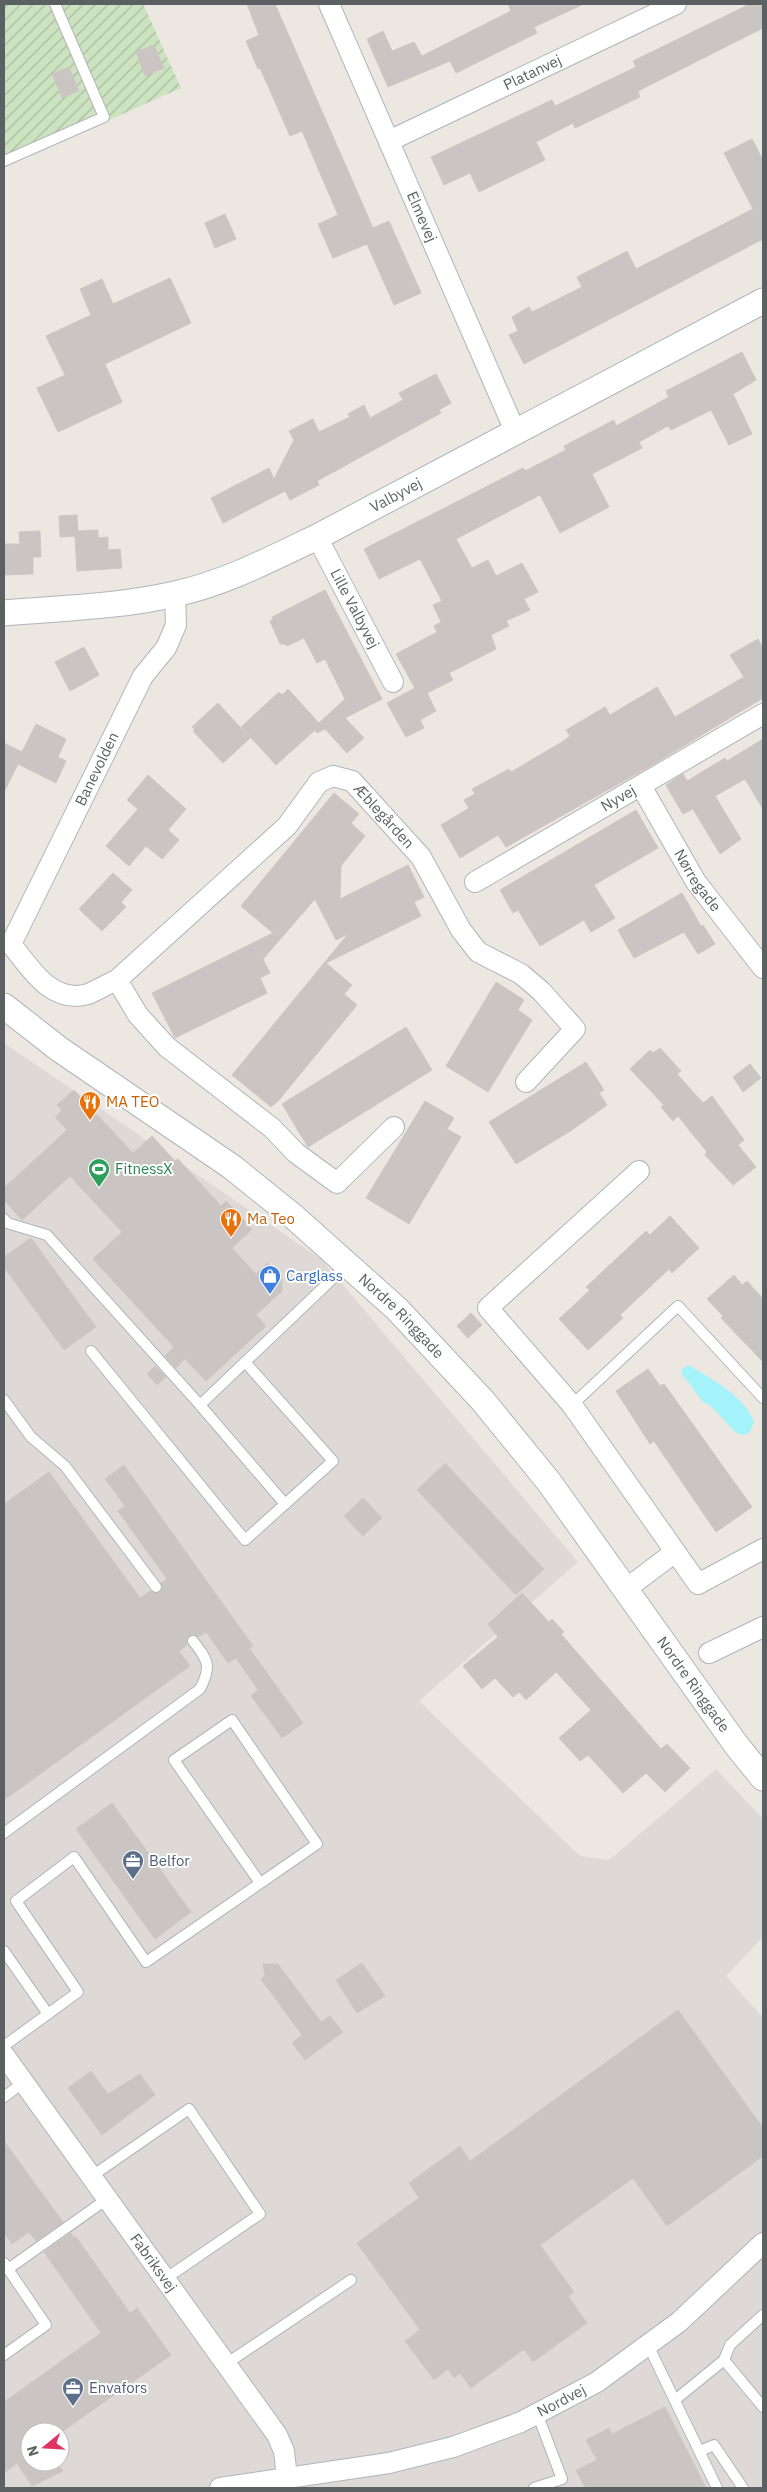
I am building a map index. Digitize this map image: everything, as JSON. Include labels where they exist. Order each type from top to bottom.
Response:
[{"type":"street","name":"Elmevej","points":[[329,4],[515,431]]},
{"type":"street","name":"Platanvej","points":[[389,141],[676,4]]},
{"type":"street","name":"Valbyvej","points":[[4,612],[127,603],[175,594],[211,584],[252,568],[317,536],[763,301]]},
{"type":"street","name":"Lille Valbyvej","points":[[317,536],[393,682]]},
{"type":"street","name":"Banevolden","points":[[11,944],[143,676],[166,648],[176,625],[175,594]]},
{"type":"street","name":"Nyvej","points":[[475,882],[763,714]]},
{"type":"street","name":"Æblegården","points":[[11,944],[46,986],[56,993],[83,995],[117,980],[286,826],[319,782],[333,776],[352,781],[421,857],[460,930],[478,952],[521,974],[541,991],[575,1029],[526,1082]]},
{"type":"street","name":"Nørregade","points":[[641,786],[696,882],[763,968]]},
{"type":"street","points":[[117,980],[138,1015],[168,1048],[272,1128],[296,1153],[337,1183],[394,1127]]},
{"type":"street","name":"Nordre Ringgade","points":[[4,1006],[59,1050],[232,1167],[294,1217],[397,1310],[483,1402],[549,1482],[719,1722],[763,1778]]},
{"type":"street","points":[[639,1171],[488,1308],[572,1405],[698,1584],[763,1549]]},
{"type":"street","points":[[626,1589],[675,1552]]},
{"type":"street","points":[[709,1653],[763,1627]]},
{"type":"street","name":"Fabriksvej","points":[[4,2054],[277,2435],[284,2451],[287,2478]]},
{"type":"street","name":"Nordvej","points":[[220,2488],[287,2478],[318,2478],[389,2463],[453,2447],[522,2422],[597,2382],[679,2322],[763,2243]]},
{"type":"lane","points":[[4,162],[104,117],[55,4]]},
{"type":"lane","points":[[4,1219],[7,1223],[47,1235],[200,1404],[285,1504]]},
{"type":"lane","points":[[200,1404],[347,1264]]},
{"type":"lane","points":[[572,1405],[678,1306],[763,1398]]},
{"type":"lane","points":[[91,1351],[245,1540],[333,1461],[245,1362]]},
{"type":"lane","points":[[4,1401],[31,1437],[66,1466],[156,1587]]},
{"type":"lane","points":[[4,1833],[200,1689],[208,1672],[205,1657],[193,1640]]},
{"type":"lane","points":[[4,2046],[78,1992],[16,1901],[74,1857],[146,1962],[317,1844],[232,1720],[174,1760],[260,1883]]},
{"type":"lane","points":[[4,1951],[48,2014]]},
{"type":"lane","points":[[4,2097],[24,2082]]},
{"type":"lane","points":[[92,2176],[189,2109],[260,2214],[165,2279]]},
{"type":"lane","points":[[4,2355],[46,2325],[6,2266],[107,2199]]},
{"type":"lane","points":[[226,2364],[351,2280]]},
{"type":"lane","points":[[675,2400],[724,2360],[730,2345],[763,2315]]},
{"type":"lane","points":[[648,2345],[718,2488]]},
{"type":"lane","points":[[724,2360],[763,2407]]},
{"type":"lane","points":[[534,2488],[562,2479],[537,2414]]},
{"type":"lane","points":[[700,2451],[714,2445],[743,2488]]},
{"type":"shaded area","points":[[4,1043],[321,1259],[578,1562],[419,1701],[580,1856],[609,1860],[716,1769],[763,1819],[763,1937],[726,1976],[763,2018],[763,2488],[4,2488]]},
{"type":"green space","points":[[4,4],[143,4],[181,88],[4,167]]},
{"type":"water","points":[[689,1365],[726,1389],[743,1404],[754,1422],[749,1433],[743,1435],[736,1433],[712,1407],[703,1402],[682,1374],[682,1369]]},
{"type":"building","points":[[247,4],[275,4],[373,228],[389,221],[421,293],[394,305],[367,244],[333,258],[318,224],[338,215],[302,131],[290,136],[260,68],[258,69],[246,41],[259,35]]},
{"type":"building","points":[[508,4],[584,4],[534,27],[537,33],[456,73],[450,61],[388,87],[367,39],[383,31],[392,51],[414,42],[422,56],[511,11]]},
{"type":"building","points":[[750,4],[763,4],[763,28],[638,91],[640,97],[575,128],[573,123],[536,142],[545,160],[479,192],[470,173],[444,185],[431,157],[552,100],[555,106],[636,67],[633,61]]},
{"type":"building","points":[[154,45],[164,68],[145,76],[136,52]]},
{"type":"building","points":[[69,67],[79,91],[62,98],[52,74]]},
{"type":"building","points":[[752,139],[763,160],[763,239],[524,364],[509,335],[518,331],[512,317],[529,307],[532,312],[582,287],[577,277],[627,251],[636,269],[753,209],[724,153]]},
{"type":"building","points":[[225,214],[236,239],[215,248],[205,223]]},
{"type":"building","points":[[170,278],[191,323],[105,364],[122,402],[58,432],[37,388],[65,375],[46,336],[91,315],[80,289],[102,279],[113,304]]},
{"type":"building","points":[[742,352],[756,380],[733,394],[752,434],[729,445],[711,410],[671,430],[668,426],[639,442],[642,448],[592,474],[609,507],[560,533],[540,495],[456,539],[472,568],[488,560],[496,576],[522,563],[538,592],[524,599],[530,610],[506,621],[509,626],[491,635],[496,649],[449,673],[453,680],[427,693],[436,711],[420,720],[424,728],[406,737],[387,703],[415,688],[396,654],[437,632],[434,626],[441,622],[433,605],[442,601],[420,559],[379,579],[364,549],[523,468],[525,471],[566,450],[564,446],[614,420],[616,426],[669,397],[666,391]]},
{"type":"building","points":[[436,374],[451,403],[439,410],[441,413],[317,481],[319,485],[290,500],[285,491],[223,523],[211,498],[269,468],[274,479],[294,440],[289,431],[313,419],[319,432],[350,417],[348,414],[364,405],[370,418],[403,400],[399,393]]},
{"type":"building","points":[[77,515],[78,531],[98,530],[98,538],[108,537],[108,550],[120,549],[122,568],[77,571],[75,536],[60,537],[59,516]]},
{"type":"building","points":[[40,531],[41,557],[33,557],[33,574],[4,575],[4,544],[20,544],[19,532]]},
{"type":"building","points":[[325,590],[382,699],[345,718],[364,738],[347,753],[325,729],[317,733],[315,730],[276,765],[241,727],[279,692],[282,695],[288,689],[319,723],[345,699],[325,659],[317,663],[304,638],[287,646],[280,644],[270,621],[273,619],[272,617]]},
{"type":"building","points":[[758,639],[763,648],[763,698],[654,764],[506,847],[498,835],[460,858],[441,825],[469,808],[464,800],[475,794],[472,789],[509,769],[511,772],[562,742],[570,736],[566,730],[605,707],[610,715],[657,687],[675,717],[744,677],[730,655]]},
{"type":"building","points":[[84,647],[99,675],[70,691],[55,662]]},
{"type":"building","points":[[218,703],[250,738],[223,763],[193,731],[195,729],[192,727]]},
{"type":"building","points":[[36,724],[66,739],[58,757],[66,761],[56,783],[18,764],[4,792],[4,743],[22,752]]},
{"type":"building","points":[[763,739],[763,809],[745,779],[715,796],[741,839],[720,854],[693,809],[683,814],[666,785],[683,774],[687,781],[725,758],[727,761]]},
{"type":"building","points":[[148,775],[186,809],[168,830],[179,840],[162,859],[146,846],[129,866],[106,846],[138,809],[127,800]]},
{"type":"building","points":[[334,793],[359,814],[351,823],[365,836],[341,866],[340,899],[408,865],[424,897],[414,902],[421,916],[326,963],[352,985],[344,994],[357,1005],[279,1100],[271,1107],[232,1075],[348,934],[336,940],[315,899],[263,959],[270,973],[260,978],[267,993],[175,1038],[152,993],[273,933],[241,906]]},
{"type":"building","points":[[636,810],[658,848],[594,885],[615,918],[591,932],[584,920],[540,946],[518,910],[513,913],[500,890]]},
{"type":"building","points":[[113,873],[132,890],[121,902],[126,907],[102,931],[79,909]]},
{"type":"building","points":[[682,893],[701,926],[703,925],[715,944],[698,954],[684,932],[634,958],[618,930]]},
{"type":"building","points":[[496,982],[524,1000],[518,1010],[532,1020],[488,1092],[446,1066]]},
{"type":"building","points":[[406,1027],[432,1070],[308,1147],[282,1104]]},
{"type":"building","points":[[660,1048],[681,1071],[677,1074],[703,1103],[712,1096],[744,1140],[738,1145],[756,1167],[733,1185],[705,1155],[707,1152],[678,1116],[673,1121],[661,1107],[664,1105],[630,1069],[650,1050],[653,1053]]},
{"type":"building","points":[[586,1062],[604,1090],[599,1093],[607,1105],[572,1130],[516,1164],[489,1122]]},
{"type":"building","points":[[750,1064],[761,1078],[743,1092],[733,1077]]},
{"type":"building","points":[[74,1090],[133,1153],[152,1136],[175,1161],[178,1159],[221,1206],[226,1201],[252,1229],[232,1248],[256,1274],[267,1263],[282,1280],[282,1291],[256,1315],[266,1326],[206,1381],[185,1359],[176,1368],[165,1356],[174,1347],[93,1259],[122,1232],[70,1176],[22,1220],[4,1200],[4,1188],[67,1130],[55,1117],[62,1110],[57,1105]]},
{"type":"building","points":[[425,1101],[454,1118],[447,1129],[461,1137],[409,1224],[366,1198]]},
{"type":"building","points":[[670,1216],[699,1248],[672,1273],[669,1269],[620,1315],[623,1318],[588,1350],[559,1319],[590,1290],[586,1287],[646,1231],[650,1235]]},
{"type":"building","points":[[31,1238],[96,1327],[64,1350],[4,1267],[4,1257]]},
{"type":"building","points":[[734,1275],[742,1285],[747,1281],[763,1299],[763,1362],[721,1318],[723,1316],[707,1299]]},
{"type":"building","points":[[471,1313],[482,1325],[468,1338],[457,1326]]},
{"type":"building","points":[[155,1366],[166,1377],[157,1385],[147,1374]]},
{"type":"building","points":[[648,1369],[660,1386],[664,1384],[752,1507],[716,1532],[654,1441],[650,1444],[616,1391]]},
{"type":"building","points":[[445,1463],[544,1569],[516,1595],[417,1490]]},
{"type":"building","points":[[124,1465],[253,1646],[249,1648],[303,1723],[282,1738],[251,1696],[258,1690],[236,1658],[228,1663],[206,1632],[198,1637],[192,1634],[187,1638],[187,1645],[179,1651],[190,1666],[4,1800],[4,1504],[49,1472],[140,1598],[150,1591],[157,1594],[162,1589],[161,1583],[167,1579],[118,1511],[125,1506],[105,1479]]},
{"type":"building","points":[[363,1498],[382,1518],[363,1536],[344,1516]]},
{"type":"building","points":[[522,1593],[549,1622],[552,1619],[564,1632],[561,1634],[661,1749],[667,1744],[690,1768],[665,1792],[646,1773],[623,1793],[588,1755],[580,1761],[559,1738],[591,1710],[556,1672],[526,1700],[519,1692],[513,1697],[495,1678],[482,1689],[463,1666],[498,1637],[488,1624]]},
{"type":"building","points":[[112,1803],[191,1912],[155,1939],[76,1829]]},
{"type":"building","points":[[362,1963],[385,1996],[357,2013],[336,1980]]},
{"type":"building","points":[[263,1964],[278,1964],[321,2022],[330,2016],[343,2032],[305,2060],[292,2043],[302,2035],[261,1979],[265,1976]]},
{"type":"building","points":[[678,2010],[763,2128],[763,2156],[667,2226],[633,2178],[540,2245],[574,2292],[568,2296],[587,2323],[533,2362],[524,2349],[471,2388],[460,2373],[454,2378],[448,2369],[434,2380],[405,2341],[420,2330],[357,2243],[419,2198],[409,2183],[460,2146],[470,2161]]},
{"type":"building","points":[[91,2071],[108,2094],[140,2074],[155,2095],[102,2135],[68,2088]]},
{"type":"building","points":[[4,2141],[63,2222],[36,2241],[29,2232],[12,2244],[4,2233]]},
{"type":"building","points":[[71,2233],[74,2238],[76,2237],[130,2313],[137,2308],[171,2355],[70,2426],[70,2422],[20,2422],[20,2468],[17,2463],[4,2473],[4,2402],[101,2333],[44,2252]]},
{"type":"building","points":[[665,2407],[706,2488],[585,2488],[576,2470],[597,2460],[586,2440],[609,2428],[612,2434]]},
{"type":"building","points":[[23,2472],[61,2472],[32,2486]]},
{"type":"place","name":"MA TEO","points":[[90,1121]]},
{"type":"place","name":"FitnessX","points":[[99,1188]]},
{"type":"place","name":"Ma Teo","points":[[231,1238]]},
{"type":"place","name":"Carglass","points":[[270,1295]]},
{"type":"place","name":"Belfor","points":[[133,1880]]},
{"type":"place","name":"Envafors","points":[[73,2407]]}]
